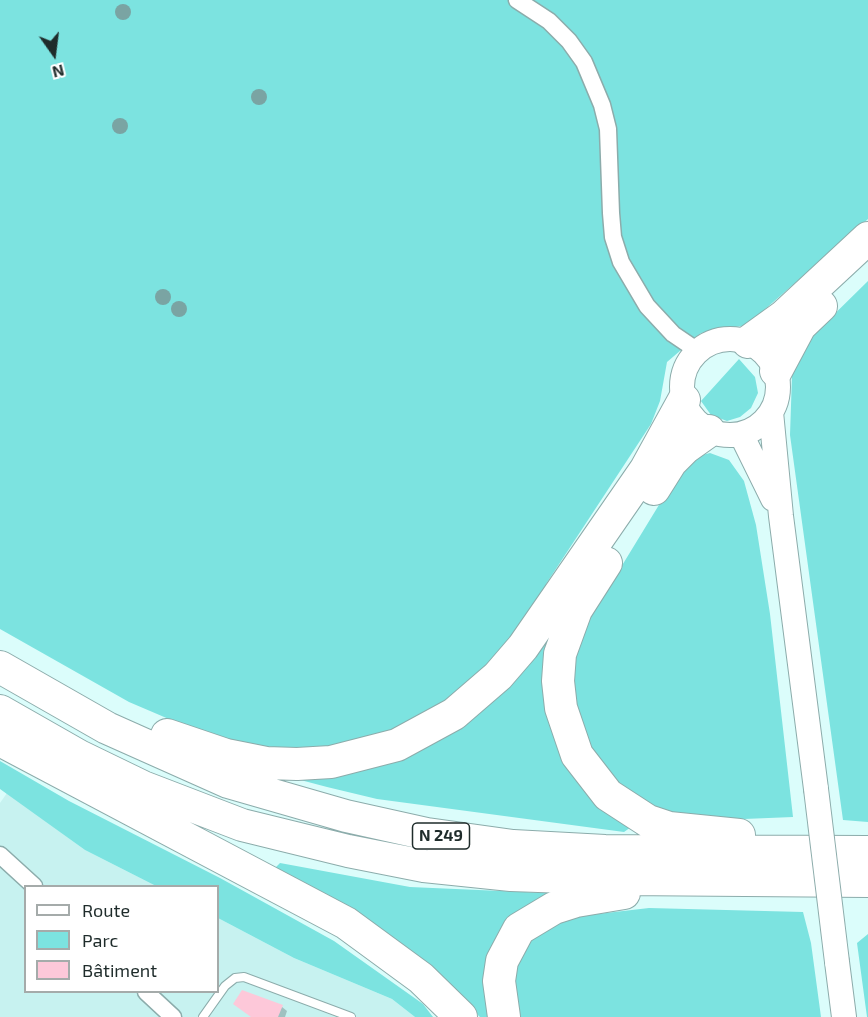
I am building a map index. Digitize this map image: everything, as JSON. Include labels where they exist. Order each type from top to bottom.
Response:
[{"type":"highway","points":[[748,342],[784,316],[868,238]]},
{"type":"highway","points":[[776,371],[800,326],[868,262]]},
{"type":"highway","points":[[42,690],[76,691],[140,724],[198,747],[266,763],[331,762],[397,745],[425,731],[468,704],[498,676],[523,646],[646,469],[684,400]]},
{"type":"highway","points":[[709,431],[685,448],[672,462],[576,610],[560,654],[558,681],[561,708],[568,733],[577,755],[608,795],[648,821],[669,828],[868,852]]},
{"type":"highway","name":"N 249","points":[[0,667],[107,728],[228,783],[346,816],[427,834],[513,846],[605,851],[868,852]]},
{"type":"highway","name":"N 249","points":[[0,711],[79,756],[143,787],[242,825],[348,851],[424,866],[511,874],[861,881]]},
{"type":"highway","points":[[0,740],[346,923],[421,978],[461,1017]]},
{"type":"highway","points":[[504,1017],[499,981],[502,961],[509,944],[519,929],[554,908],[604,895],[634,892],[748,890],[861,881]]},
{"type":"main road","points":[[722,339],[748,342],[765,354],[776,371],[778,396],[771,412],[754,429],[741,434],[725,435],[709,431],[689,413],[684,400],[684,374],[698,351],[722,339]]},
{"type":"main road","points":[[771,412],[781,516],[844,1017]]},
{"type":"main road","points":[[741,434],[781,516]]},
{"type":"street","points":[[517,0],[549,21],[569,41],[584,62],[595,84],[607,125],[610,213],[613,237],[621,262],[647,306],[673,334],[698,351]]},
{"type":"street","points":[[0,855],[32,885]]},
{"type":"street","points":[[147,993],[173,1017]]},
{"type":"lane","points":[[202,1017],[225,986],[235,978],[244,977],[351,1017]]},
{"type":"shaded area","points":[[7,793],[85,850],[154,885],[24,885],[24,993],[219,993],[219,919],[294,958],[392,999],[415,1017],[0,1017],[0,803]]},
{"type":"green space","points":[[0,0],[868,0],[868,219],[747,325],[701,333],[667,362],[660,401],[651,424],[546,584],[593,613],[687,459],[710,453],[729,460],[744,481],[756,525],[770,614],[793,817],[695,821],[654,811],[624,832],[377,799],[293,778],[286,748],[250,745],[211,737],[129,702],[0,629]]},
{"type":"green space","points":[[868,281],[868,822],[843,820],[790,435],[792,376],[798,358],[807,341]]},
{"type":"green space","points":[[739,359],[755,377],[758,393],[751,408],[740,417],[727,421],[711,415],[701,401]]},
{"type":"green space","points":[[0,761],[69,801],[220,878],[334,941],[423,1004],[433,1017],[415,1017],[392,999],[294,958],[219,919],[219,885],[154,885],[85,850],[0,789]]},
{"type":"green space","points":[[280,863],[410,887],[547,893],[563,918],[649,908],[803,912],[811,943],[821,1017],[480,1017],[432,971],[274,869]]},
{"type":"green space","points":[[868,934],[868,1017],[867,1017],[857,943]]},
{"type":"building","points":[[242,990],[283,1005],[278,1017],[251,1017],[233,1004]]}]
